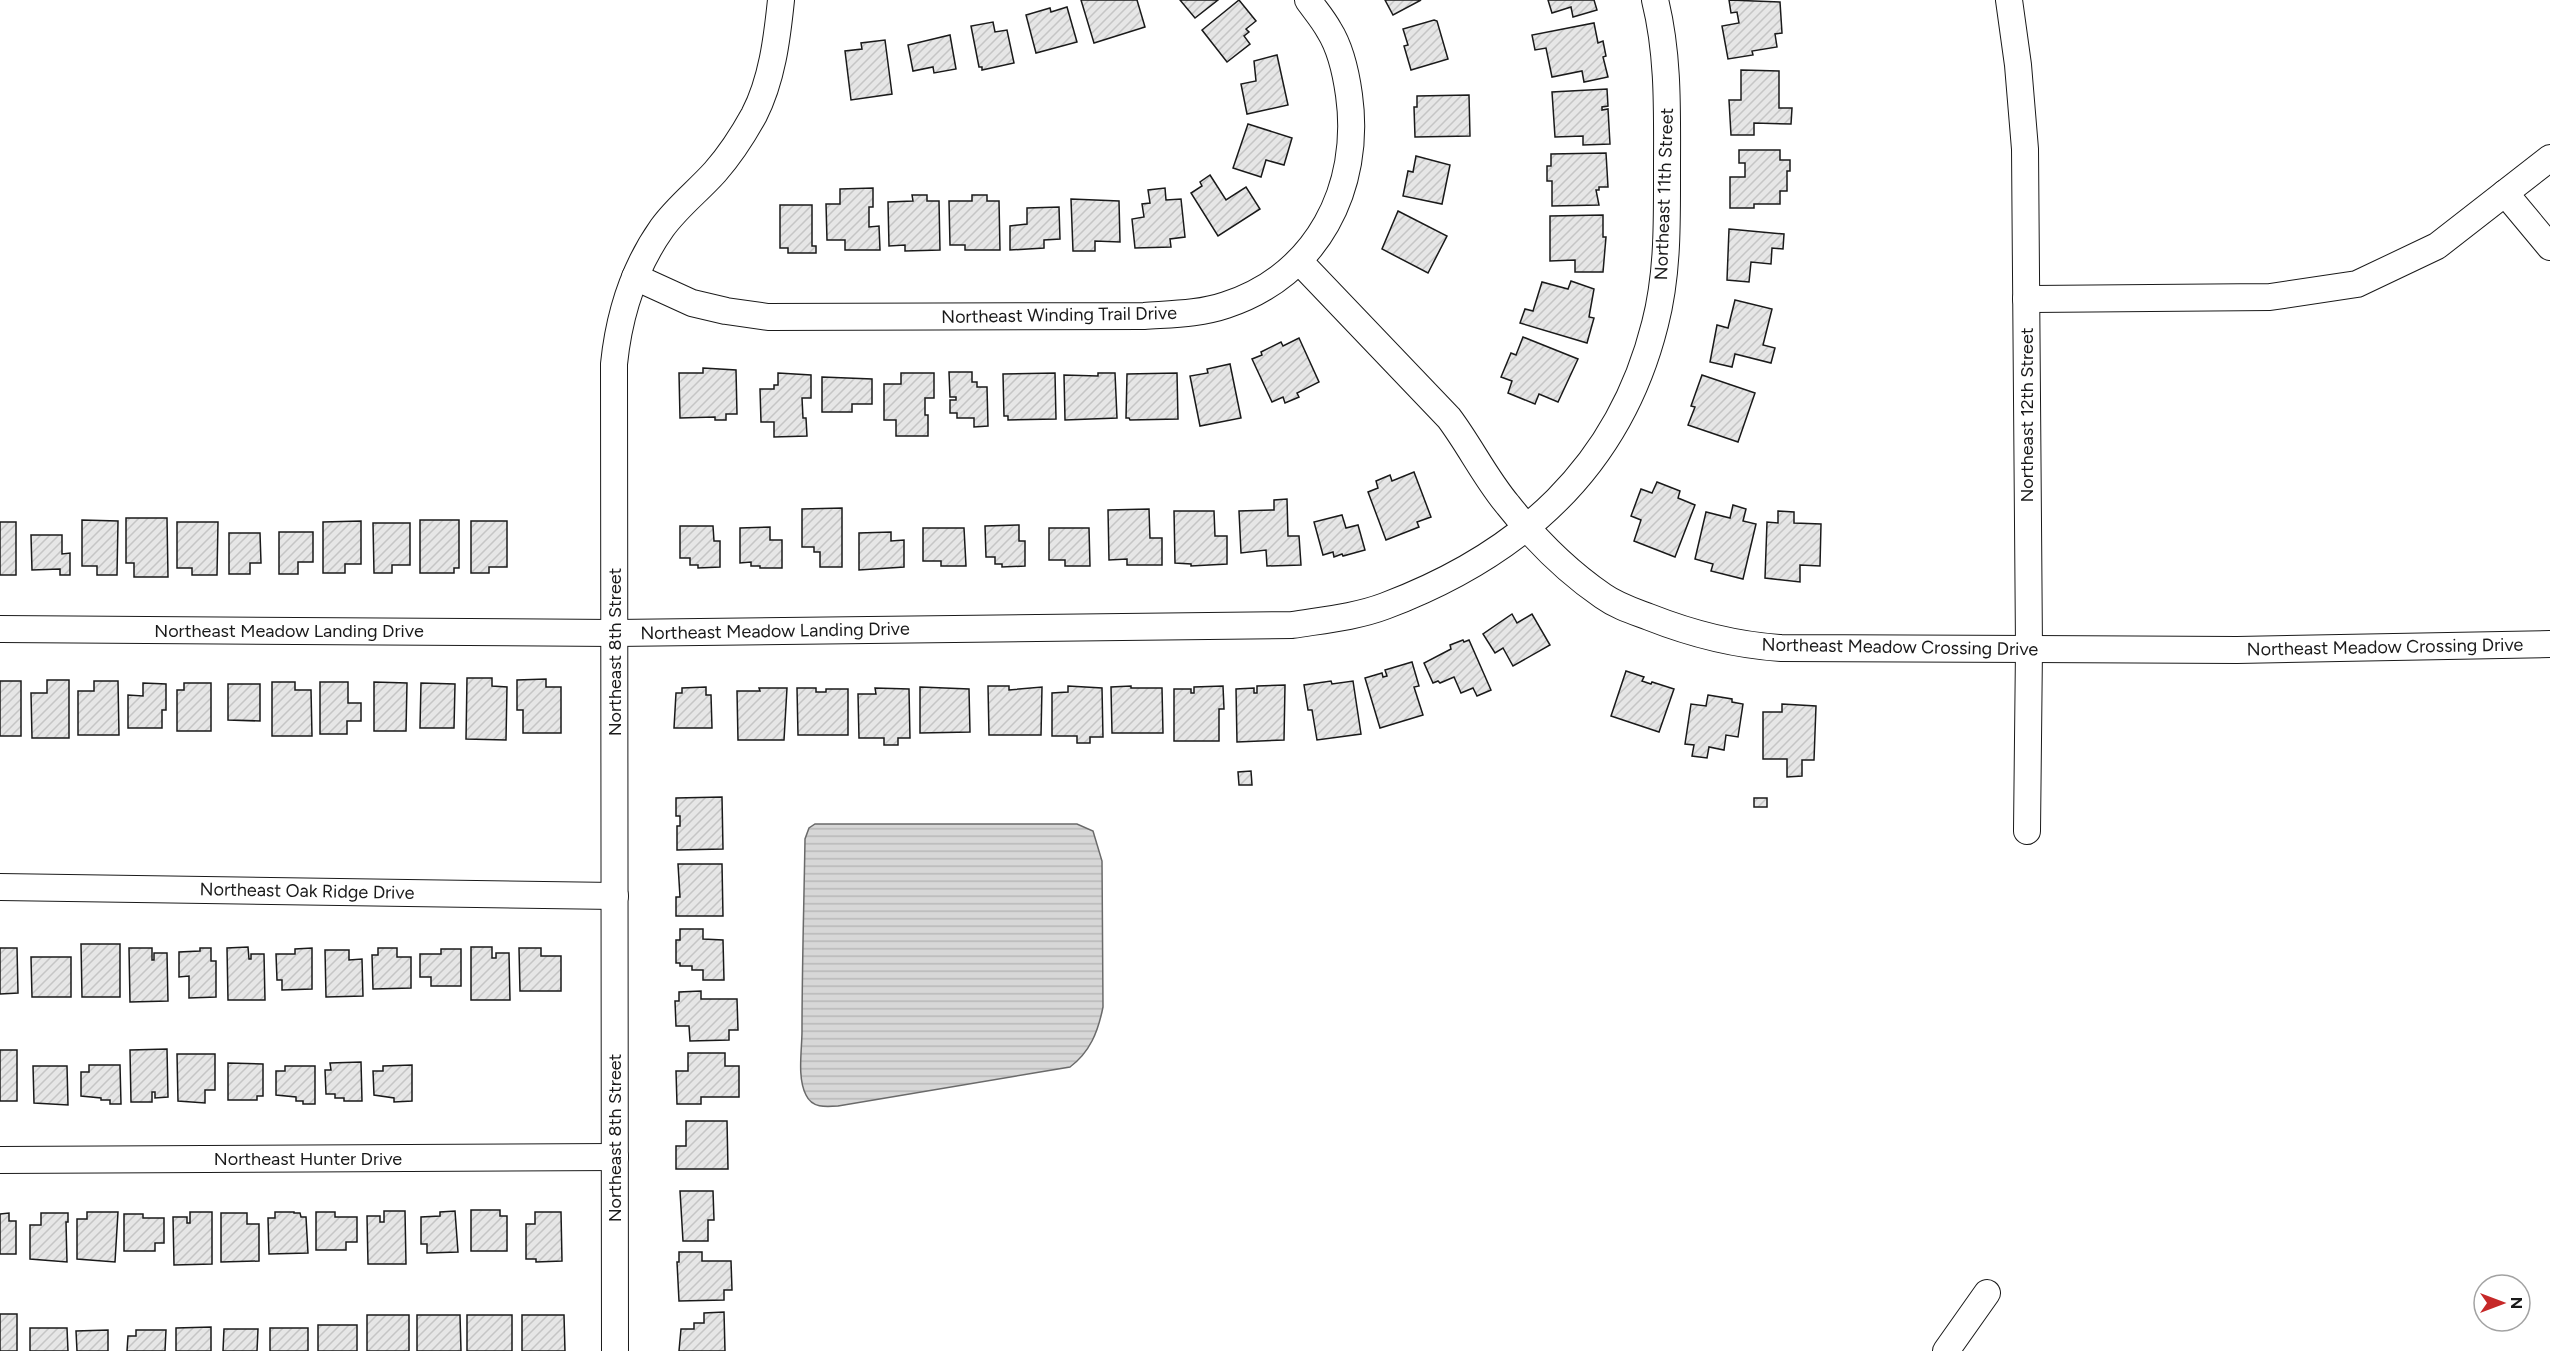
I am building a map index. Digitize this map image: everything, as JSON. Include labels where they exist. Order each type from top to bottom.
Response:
[{"type":"street","name":"Northeast 8th Street","points":[[615,1351],[614,364],[622,309],[635,277],[663,227],[716,171],[754,114],[768,79],[777,41],[781,0]]},
{"type":"street","name":"Northeast Winding Trail Drive","points":[[635,277],[692,303],[768,317],[1144,316],[1185,314],[1226,305],[1261,289],[1299,262],[1323,232],[1342,190],[1350,158],[1352,116],[1345,71],[1330,31],[1308,0]]},
{"type":"street","name":"Northeast 11th Street","points":[[1528,528],[1567,492],[1588,467],[1605,441],[1626,405],[1655,324],[1667,239],[1667,93],[1665,55],[1655,0]]},
{"type":"street","name":"Northeast 12th Street","points":[[2009,0],[2018,65],[2025,149],[2029,648],[2027,831]]},
{"type":"street","points":[[2026,299],[2270,297],[2356,284],[2438,246],[2550,158]]},
{"type":"street","points":[[2505,193],[2550,247]]},
{"type":"street","name":"Northeast Meadow Crossing Drive","points":[[1299,262],[1449,418],[1502,498],[1547,548],[1604,597],[1661,622],[1720,640],[1781,648],[2237,650],[2550,644]]},
{"type":"street","name":"Northeast Meadow Landing Drive","points":[[0,629],[615,633],[1293,625],[1346,617],[1384,606],[1459,573],[1528,528]]},
{"type":"street","name":"Northeast Oak Ridge Drive","points":[[0,887],[615,896]]},
{"type":"street","name":"Northeast Hunter Drive","points":[[0,1160],[615,1157]]},
{"type":"street","points":[[1946,1351],[1987,1293]]},
{"type":"shaded area","points":[[815,824],[1077,824],[1093,831],[1102,861],[1103,1007],[1096,1033],[1083,1055],[1070,1067],[838,1106],[824,1106],[812,1102],[803,1088],[801,1064],[805,839],[809,828]]},
{"type":"building","points":[[1081,0],[1137,0],[1145,27],[1094,43]]},
{"type":"building","points":[[1180,0],[1218,0],[1195,18]]},
{"type":"building","points":[[1239,0],[1256,21],[1246,29],[1249,32],[1244,36],[1250,44],[1227,62],[1202,30]]},
{"type":"building","points":[[1385,0],[1421,0],[1393,15]]},
{"type":"building","points":[[1548,0],[1594,0],[1597,10],[1573,17],[1571,7],[1552,13]]},
{"type":"building","points":[[1729,0],[1780,2],[1782,33],[1775,34],[1777,47],[1752,51],[1753,55],[1728,59],[1722,26],[1739,23],[1737,12],[1731,13]]},
{"type":"building","points":[[1067,7],[1077,42],[1036,53],[1026,15],[1050,8],[1051,12]]},
{"type":"building","points":[[1437,21],[1448,59],[1411,70],[1404,46],[1408,45],[1403,29]]},
{"type":"building","points":[[993,22],[995,32],[1007,30],[1014,63],[982,70],[982,67],[979,67],[971,26]]},
{"type":"building","points":[[1594,23],[1598,43],[1603,41],[1606,56],[1603,57],[1608,77],[1584,82],[1582,71],[1552,77],[1546,48],[1535,50],[1532,35]]},
{"type":"building","points":[[950,35],[956,69],[934,73],[933,67],[913,71],[908,45]]},
{"type":"building","points":[[885,40],[892,94],[851,100],[845,51],[862,49],[861,43]]},
{"type":"building","points":[[1277,55],[1288,105],[1247,114],[1241,84],[1256,81],[1254,61]]},
{"type":"building","points":[[1741,70],[1779,71],[1779,108],[1792,108],[1791,124],[1754,123],[1754,135],[1731,135],[1729,100],[1741,100]]},
{"type":"building","points":[[1607,89],[1608,106],[1602,107],[1602,110],[1608,109],[1610,144],[1583,145],[1583,136],[1555,137],[1552,92]]},
{"type":"building","points":[[1469,95],[1470,136],[1415,137],[1414,107],[1417,107],[1417,96]]},
{"type":"building","points":[[1248,124],[1292,138],[1284,165],[1266,160],[1261,177],[1233,168]]},
{"type":"building","points":[[1739,150],[1780,150],[1780,160],[1790,160],[1790,171],[1787,171],[1787,191],[1780,191],[1780,204],[1754,204],[1754,208],[1730,208],[1730,177],[1745,177],[1745,163],[1739,163]]},
{"type":"building","points":[[1606,153],[1608,187],[1599,187],[1599,190],[1596,190],[1599,205],[1552,206],[1552,181],[1547,181],[1547,166],[1551,166],[1551,154]]},
{"type":"building","points":[[1416,156],[1450,165],[1442,204],[1403,196],[1408,171],[1413,172]]},
{"type":"building","points":[[1210,175],[1226,200],[1246,187],[1260,209],[1218,236],[1191,193],[1202,186],[1200,182]]},
{"type":"building","points":[[873,188],[873,207],[869,207],[869,227],[879,226],[880,250],[845,250],[845,240],[827,240],[826,204],[840,204],[840,189]]},
{"type":"building","points":[[1165,188],[1166,200],[1181,199],[1185,237],[1170,239],[1171,247],[1135,248],[1132,219],[1144,217],[1142,204],[1150,203],[1148,190]]},
{"type":"building","points":[[912,195],[927,195],[927,201],[939,201],[940,250],[905,251],[905,245],[889,246],[888,202],[913,201]]},
{"type":"building","points":[[972,195],[987,195],[987,201],[999,201],[1000,250],[965,250],[965,245],[950,245],[949,201],[972,201]]},
{"type":"building","points":[[1071,199],[1119,201],[1120,242],[1095,241],[1095,251],[1073,251]]},
{"type":"building","points":[[780,205],[812,205],[812,246],[816,246],[816,253],[788,253],[788,248],[780,248]]},
{"type":"building","points":[[1059,207],[1060,239],[1044,240],[1044,248],[1010,250],[1010,226],[1027,224],[1027,208]]},
{"type":"building","points":[[1398,211],[1447,236],[1428,273],[1382,249]]},
{"type":"building","points":[[1603,215],[1603,237],[1606,237],[1603,272],[1575,272],[1575,260],[1550,261],[1550,216]]},
{"type":"building","points":[[1729,229],[1784,234],[1783,249],[1772,248],[1771,264],[1751,262],[1749,282],[1727,280]]},
{"type":"building","points":[[1571,281],[1594,289],[1589,317],[1594,318],[1587,343],[1520,323],[1525,309],[1533,311],[1542,282],[1568,289]]},
{"type":"building","points":[[1735,300],[1772,309],[1763,345],[1775,348],[1771,363],[1735,354],[1732,367],[1710,362],[1717,325],[1728,328]]},
{"type":"building","points":[[1523,337],[1578,359],[1558,402],[1539,394],[1535,404],[1508,393],[1512,381],[1501,377],[1511,353],[1516,355]]},
{"type":"building","points":[[1299,338],[1319,382],[1297,393],[1299,397],[1285,403],[1283,397],[1272,402],[1252,359],[1281,342],[1283,346]]},
{"type":"building","points":[[1230,364],[1241,418],[1200,426],[1190,376],[1208,373],[1207,369]]},
{"type":"building","points":[[703,368],[736,370],[737,414],[726,414],[726,420],[715,420],[715,417],[680,418],[679,373],[703,373]]},
{"type":"building","points":[[949,372],[972,372],[972,382],[977,382],[977,387],[987,387],[988,426],[974,427],[974,418],[957,418],[957,413],[950,413],[950,400],[956,400],[956,397],[950,397]]},
{"type":"building","points":[[778,373],[811,375],[811,398],[802,398],[807,436],[774,437],[774,422],[761,422],[760,389],[774,389],[774,385],[778,385]]},
{"type":"building","points":[[901,373],[934,373],[934,398],[925,398],[928,436],[896,436],[896,420],[884,420],[884,384],[901,384]]},
{"type":"building","points":[[1055,373],[1056,419],[1008,420],[1008,416],[1004,416],[1003,374]]},
{"type":"building","points":[[1098,373],[1115,373],[1117,418],[1065,420],[1064,375],[1098,376]]},
{"type":"building","points":[[1177,373],[1178,419],[1130,420],[1126,418],[1127,374]]},
{"type":"building","points":[[1702,375],[1755,393],[1738,442],[1688,425],[1695,407],[1691,406]]},
{"type":"building","points":[[822,377],[872,379],[872,404],[852,404],[852,412],[822,412]]},
{"type":"building","points":[[1414,472],[1431,517],[1417,522],[1419,527],[1386,540],[1368,492],[1378,488],[1376,481],[1390,475],[1392,481]]},
{"type":"building","points":[[1657,482],[1680,491],[1678,498],[1695,505],[1675,557],[1634,541],[1641,520],[1631,516],[1641,489],[1652,493]]},
{"type":"building","points":[[1287,499],[1288,536],[1299,536],[1301,565],[1267,566],[1266,550],[1241,553],[1239,511],[1274,510],[1274,500]]},
{"type":"building","points":[[1733,505],[1746,509],[1743,521],[1756,524],[1743,579],[1711,571],[1713,564],[1695,559],[1706,512],[1730,518]]},
{"type":"building","points":[[842,508],[842,567],[820,567],[820,552],[814,552],[814,547],[802,547],[802,509]]},
{"type":"building","points":[[1149,509],[1150,538],[1162,538],[1162,565],[1127,565],[1127,559],[1109,560],[1108,510]]},
{"type":"building","points":[[1174,511],[1214,511],[1215,536],[1227,536],[1227,564],[1191,566],[1191,564],[1175,563]]},
{"type":"building","points":[[1778,511],[1794,512],[1794,523],[1821,524],[1820,566],[1800,565],[1800,582],[1765,578],[1767,522],[1778,523]]},
{"type":"building","points":[[1342,515],[1346,528],[1358,525],[1365,550],[1343,556],[1342,554],[1334,557],[1333,552],[1323,555],[1314,522]]},
{"type":"building","points":[[126,518],[167,518],[168,577],[134,577],[134,563],[126,563]]},
{"type":"building","points":[[82,520],[118,521],[117,575],[97,575],[97,566],[82,566]]},
{"type":"building","points":[[420,520],[459,520],[459,568],[454,568],[454,573],[420,573]]},
{"type":"building","points":[[361,521],[361,564],[345,564],[345,573],[323,573],[323,522]]},
{"type":"building","points":[[471,521],[507,521],[507,567],[489,567],[489,573],[471,573]]},
{"type":"building","points":[[0,522],[16,522],[16,575],[0,575]]},
{"type":"building","points":[[177,522],[218,522],[217,575],[192,575],[192,568],[177,568]]},
{"type":"building","points":[[373,523],[410,523],[410,565],[392,565],[392,573],[374,573]]},
{"type":"building","points":[[1019,525],[1019,541],[1025,541],[1025,566],[1002,567],[1002,564],[995,564],[995,557],[986,557],[985,526]]},
{"type":"building","points":[[680,526],[713,526],[714,541],[720,541],[720,567],[698,568],[698,565],[690,565],[690,558],[680,558]]},
{"type":"building","points":[[770,527],[770,540],[782,540],[782,568],[760,568],[760,566],[751,566],[751,562],[740,563],[740,528]]},
{"type":"building","points":[[923,528],[964,528],[966,566],[941,566],[941,561],[923,561]]},
{"type":"building","points":[[1049,528],[1089,528],[1090,566],[1065,566],[1065,560],[1049,560]]},
{"type":"building","points":[[279,532],[313,532],[313,562],[298,562],[298,574],[279,574]]},
{"type":"building","points":[[891,532],[891,541],[904,540],[904,567],[859,570],[859,533]]},
{"type":"building","points":[[229,533],[260,533],[261,563],[250,563],[250,574],[229,574]]},
{"type":"building","points":[[31,535],[62,535],[62,554],[70,553],[70,575],[60,575],[60,569],[32,570]]},
{"type":"building","points":[[1512,614],[1517,623],[1532,614],[1550,645],[1513,666],[1503,648],[1495,653],[1483,634]]},
{"type":"building","points":[[1463,640],[1464,642],[1469,640],[1491,690],[1477,696],[1473,688],[1461,693],[1454,677],[1440,683],[1438,681],[1433,683],[1424,663],[1451,649],[1450,645]]},
{"type":"building","points":[[1412,662],[1419,686],[1414,687],[1423,715],[1380,728],[1365,678],[1382,673],[1383,677],[1387,676],[1385,670]]},
{"type":"building","points":[[1626,671],[1644,677],[1642,681],[1674,689],[1659,732],[1611,716]]},
{"type":"building","points":[[467,678],[492,678],[492,686],[507,687],[506,740],[466,739]]},
{"type":"building","points":[[546,679],[546,687],[561,687],[561,733],[523,733],[523,710],[517,710],[517,680]]},
{"type":"building","points":[[47,680],[69,680],[69,738],[32,738],[31,693],[47,693]]},
{"type":"building","points":[[0,681],[21,681],[21,736],[0,736]]},
{"type":"building","points":[[94,681],[118,681],[119,735],[78,735],[78,691],[94,691]]},
{"type":"building","points":[[1331,681],[1332,684],[1353,681],[1361,734],[1317,740],[1312,710],[1308,710],[1304,685]]},
{"type":"building","points":[[272,682],[295,682],[295,690],[311,690],[312,736],[272,736]]},
{"type":"building","points":[[320,682],[348,682],[348,703],[361,703],[361,721],[347,721],[347,734],[320,734]]},
{"type":"building","points":[[374,682],[407,683],[406,731],[374,731]]},
{"type":"building","points":[[143,683],[166,684],[166,710],[162,710],[162,728],[128,728],[128,695],[143,696]]},
{"type":"building","points":[[184,683],[211,683],[211,731],[177,731],[177,690],[184,690]]},
{"type":"building","points":[[421,683],[455,684],[454,728],[420,728]]},
{"type":"building","points":[[228,684],[260,684],[260,721],[228,720]]},
{"type":"building","points":[[1285,685],[1284,740],[1237,742],[1236,689],[1254,688],[1254,693],[1257,693],[1257,686]]},
{"type":"building","points":[[988,686],[1009,686],[1009,690],[1042,687],[1041,735],[989,735]]},
{"type":"building","points":[[1068,686],[1102,688],[1103,737],[1090,737],[1090,743],[1077,743],[1077,736],[1052,736],[1052,693],[1068,692]]},
{"type":"building","points":[[1131,686],[1131,688],[1162,688],[1163,733],[1112,733],[1111,687]]},
{"type":"building","points":[[1223,686],[1224,709],[1219,709],[1219,741],[1174,741],[1174,689],[1191,689],[1191,693],[1194,693],[1194,687]]},
{"type":"building","points":[[706,687],[706,695],[711,695],[712,728],[674,728],[676,693],[682,693],[682,688]]},
{"type":"building","points":[[920,687],[969,689],[970,732],[920,733]]},
{"type":"building","points":[[759,688],[787,688],[784,740],[738,740],[737,691],[760,691]]},
{"type":"building","points":[[797,688],[816,688],[816,692],[826,692],[826,689],[848,689],[848,735],[798,735]]},
{"type":"building","points":[[875,688],[909,689],[910,738],[898,738],[898,745],[884,745],[884,738],[859,738],[858,694],[876,694]]},
{"type":"building","points":[[1708,695],[1732,699],[1732,702],[1743,704],[1738,737],[1726,735],[1724,750],[1709,747],[1707,758],[1692,756],[1694,745],[1685,744],[1691,704],[1706,706]]},
{"type":"building","points":[[1782,704],[1816,706],[1814,760],[1802,760],[1802,776],[1787,777],[1787,759],[1763,759],[1763,712],[1782,712]]},
{"type":"building","points":[[1251,771],[1252,785],[1239,785],[1238,772]]},
{"type":"building","points":[[722,797],[723,849],[677,850],[677,826],[680,826],[680,816],[676,816],[676,798]]},
{"type":"building","points":[[1754,798],[1767,798],[1767,807],[1754,807]]},
{"type":"building","points":[[678,864],[722,864],[723,916],[676,916],[676,897],[680,897]]},
{"type":"building","points":[[680,929],[703,929],[703,939],[723,940],[724,980],[703,980],[703,970],[692,970],[692,966],[680,966],[680,963],[676,963],[676,940],[680,940]]},
{"type":"building","points":[[81,944],[120,944],[120,997],[82,997]]},
{"type":"building","points":[[248,947],[249,959],[251,959],[251,954],[264,954],[265,1000],[228,1000],[227,948]]},
{"type":"building","points":[[471,947],[492,947],[492,958],[496,958],[496,953],[509,953],[510,1000],[471,1000]]},
{"type":"building","points":[[0,948],[17,948],[18,993],[0,994]]},
{"type":"building","points":[[129,948],[152,948],[152,960],[154,960],[154,953],[167,953],[168,1001],[130,1002]]},
{"type":"building","points":[[200,948],[211,948],[211,961],[216,961],[216,997],[189,998],[189,976],[179,977],[179,952],[200,951]]},
{"type":"building","points":[[312,948],[312,989],[282,990],[282,980],[277,980],[276,954],[295,954],[295,949]]},
{"type":"building","points":[[378,948],[397,948],[397,957],[411,957],[411,988],[373,989],[372,955],[378,955]]},
{"type":"building","points":[[519,948],[541,948],[541,956],[561,956],[561,991],[520,991]]},
{"type":"building","points":[[441,949],[461,949],[461,986],[431,986],[431,977],[420,977],[420,954],[441,954]]},
{"type":"building","points":[[325,950],[349,950],[349,960],[362,959],[363,996],[326,997]]},
{"type":"building","points":[[31,957],[71,957],[71,997],[32,997]]},
{"type":"building","points":[[701,991],[701,999],[737,999],[738,1030],[729,1030],[729,1040],[690,1041],[689,1026],[676,1026],[675,1001],[679,1001],[679,992]]},
{"type":"building","points":[[167,1049],[168,1097],[155,1098],[155,1092],[152,1092],[152,1102],[131,1102],[130,1050]]},
{"type":"building","points":[[0,1050],[17,1050],[17,1101],[0,1101]]},
{"type":"building","points":[[688,1053],[725,1053],[725,1066],[739,1066],[739,1097],[701,1097],[701,1104],[677,1104],[676,1071],[688,1071]]},
{"type":"building","points":[[177,1054],[215,1054],[215,1090],[205,1090],[205,1103],[178,1101]]},
{"type":"building","points":[[361,1062],[362,1101],[344,1101],[344,1098],[335,1098],[335,1094],[326,1094],[325,1070],[331,1070],[330,1063]]},
{"type":"building","points":[[228,1063],[263,1064],[263,1096],[257,1096],[257,1100],[228,1100]]},
{"type":"building","points":[[89,1065],[120,1065],[121,1104],[110,1104],[110,1100],[81,1096],[81,1072],[89,1072]]},
{"type":"building","points":[[412,1065],[412,1101],[394,1102],[394,1098],[374,1095],[373,1071],[383,1071],[383,1066]]},
{"type":"building","points":[[33,1066],[67,1066],[68,1105],[34,1103]]},
{"type":"building","points":[[285,1066],[315,1066],[315,1104],[303,1104],[303,1101],[296,1101],[296,1097],[276,1095],[276,1071],[285,1071]]},
{"type":"building","points":[[686,1121],[727,1121],[728,1169],[676,1169],[676,1146],[686,1146]]},
{"type":"building","points":[[680,1191],[713,1191],[714,1220],[708,1220],[708,1241],[683,1241]]},
{"type":"building","points":[[471,1210],[500,1210],[500,1216],[507,1216],[507,1251],[471,1251]]},
{"type":"building","points":[[384,1211],[405,1211],[406,1264],[368,1264],[367,1216],[380,1216],[380,1222],[384,1222]]},
{"type":"building","points":[[455,1211],[458,1252],[427,1253],[427,1244],[421,1244],[421,1217],[440,1216],[440,1212]]},
{"type":"building","points":[[87,1212],[118,1212],[115,1262],[77,1259],[77,1219],[87,1219]]},
{"type":"building","points":[[190,1212],[212,1212],[212,1264],[174,1265],[173,1217],[187,1217],[187,1223],[190,1223]]},
{"type":"building","points":[[275,1212],[294,1212],[300,1213],[301,1217],[306,1217],[308,1253],[269,1254],[268,1218],[275,1218]]},
{"type":"building","points":[[316,1212],[335,1212],[335,1217],[357,1217],[357,1242],[346,1242],[346,1250],[316,1250]]},
{"type":"building","points":[[535,1212],[561,1212],[562,1261],[536,1262],[536,1259],[526,1259],[526,1224],[535,1224]]},
{"type":"building","points":[[9,1213],[9,1221],[16,1221],[16,1254],[0,1254],[0,1214]]},
{"type":"building","points":[[41,1213],[68,1213],[68,1222],[66,1222],[67,1262],[30,1259],[30,1225],[41,1225]]},
{"type":"building","points":[[221,1213],[247,1213],[247,1224],[259,1224],[259,1261],[221,1262]]},
{"type":"building","points":[[124,1214],[143,1214],[143,1218],[164,1218],[164,1243],[155,1243],[155,1251],[124,1251]]},
{"type":"building","points":[[679,1252],[702,1252],[702,1261],[731,1261],[732,1290],[724,1290],[724,1300],[679,1301],[677,1262],[679,1262]]},
{"type":"building","points":[[724,1312],[725,1351],[679,1351],[681,1329],[694,1329],[694,1323],[704,1323],[704,1313]]},
{"type":"building","points":[[0,1314],[17,1314],[17,1351],[0,1351]]},
{"type":"building","points":[[367,1315],[409,1315],[409,1351],[367,1351]]},
{"type":"building","points":[[417,1315],[460,1315],[461,1351],[417,1351]]},
{"type":"building","points":[[467,1315],[512,1315],[512,1351],[467,1351]]},
{"type":"building","points":[[522,1315],[564,1315],[565,1351],[522,1351]]},
{"type":"building","points":[[318,1325],[357,1325],[357,1351],[318,1351]]},
{"type":"building","points":[[211,1327],[211,1351],[176,1351],[176,1328]]},
{"type":"building","points":[[30,1328],[67,1328],[68,1351],[30,1351]]},
{"type":"building","points":[[270,1328],[308,1328],[308,1351],[270,1351]]},
{"type":"building","points":[[224,1329],[258,1329],[257,1351],[223,1351]]},
{"type":"building","points":[[108,1330],[108,1351],[77,1351],[76,1331]]},
{"type":"building","points":[[136,1330],[166,1330],[165,1351],[127,1351],[128,1336],[136,1336]]}]
